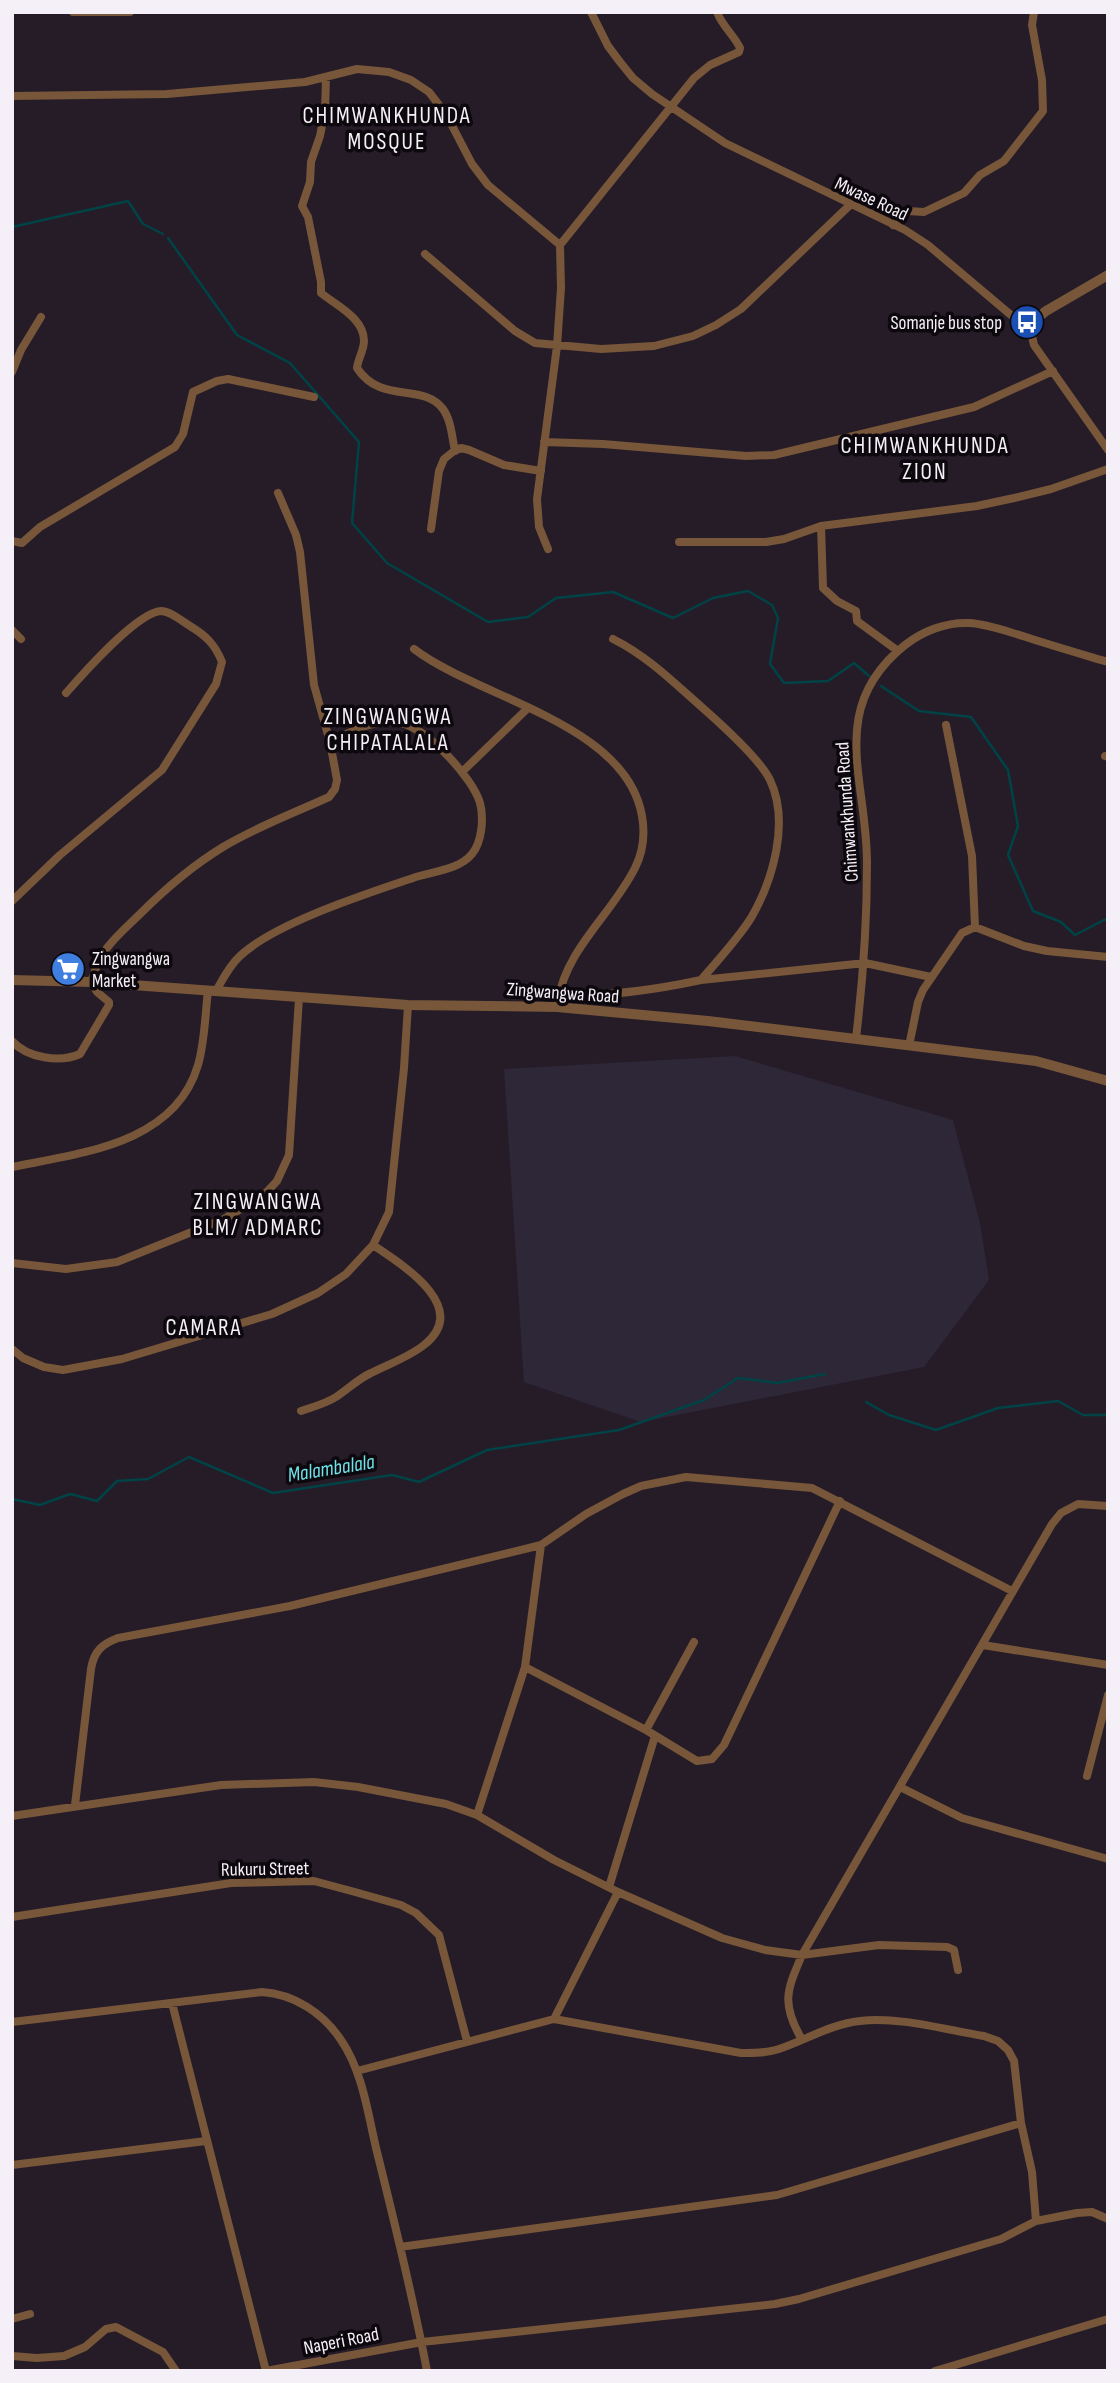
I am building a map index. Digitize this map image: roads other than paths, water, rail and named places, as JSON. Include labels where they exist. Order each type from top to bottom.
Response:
[{"type":"street","points":[[73,12],[130,12]]},
{"type":"street","name":"Mwase Road","points":[[591,12],[608,46],[626,70],[652,94],[725,143],[893,225],[928,244],[947,260],[1031,332],[1034,345],[1108,450]]},
{"type":"street","points":[[548,549],[537,516],[557,346],[561,288],[560,244],[704,69],[739,51],[737,41],[717,12]]},
{"type":"street","points":[[893,225],[908,211],[924,212],[964,193],[980,175],[1004,161],[1043,111],[1042,80],[1031,25],[1034,12]]},
{"type":"street","points":[[12,96],[167,94],[280,85],[326,78],[357,69],[389,72],[411,80],[429,92],[446,114],[460,143],[488,185],[560,244]]},
{"type":"street","points":[[326,78],[325,111],[311,162],[310,182],[302,206],[308,217],[321,293],[347,311],[363,332],[364,345],[357,368],[363,377],[375,387],[413,394],[438,404],[447,416],[455,451]]},
{"type":"street","points":[[425,254],[527,340],[557,346],[629,349],[678,341],[716,325],[741,309],[850,205]]},
{"type":"street","points":[[1031,332],[1046,311],[1108,275]]},
{"type":"street","points":[[12,372],[21,349],[41,317]]},
{"type":"street","points":[[544,442],[746,456],[774,455],[974,407],[1052,371]]},
{"type":"street","points":[[12,541],[22,542],[40,527],[175,447],[183,434],[196,389],[228,379],[314,397]]},
{"type":"street","points":[[430,529],[439,471],[444,459],[455,451],[461,448],[504,465],[541,471]]},
{"type":"street","points":[[679,542],[766,542],[784,539],[821,526],[1002,501],[1051,489],[1108,469]]},
{"type":"street","points":[[12,1041],[22,1050],[33,1054],[58,1058],[80,1054],[109,1005],[91,982],[103,951],[185,873],[226,845],[333,793],[337,780],[330,742],[314,685],[298,543],[278,493]]},
{"type":"street","points":[[821,526],[823,588],[837,601],[856,611],[857,621],[898,651]]},
{"type":"street","points":[[12,901],[60,855],[162,770],[216,684],[222,662],[212,642],[202,633],[173,615],[158,612],[149,615],[107,648],[66,693]]},
{"type":"street","name":"Chimwankhunda Road","points":[[856,1038],[865,963],[867,859],[855,740],[857,720],[872,681],[898,651],[914,638],[933,629],[968,623],[993,627],[1108,662]]},
{"type":"street","points":[[12,630],[21,639]]},
{"type":"street","points":[[613,639],[653,663],[758,763],[770,780],[777,806],[779,830],[774,863],[764,892],[751,918],[736,939],[701,980]]},
{"type":"street","points":[[414,649],[433,663],[528,708],[606,754],[620,767],[636,793],[644,825],[643,847],[636,867],[569,966],[558,1001],[641,992],[701,980],[865,963],[931,977]]},
{"type":"street","points":[[462,772],[528,708]]},
{"type":"street","points":[[12,1167],[117,1143],[153,1125],[172,1111],[190,1085],[198,1066],[212,991],[241,954],[275,933],[315,915],[457,865],[468,858],[476,848],[481,834],[481,811],[475,791],[462,772],[427,737],[401,723],[369,724],[330,742]]},
{"type":"street","points":[[946,725],[970,845],[975,927]]},
{"type":"street","points":[[909,1046],[918,1002],[931,977],[962,933],[975,927],[1024,946],[1108,957]]},
{"type":"street","name":"Zingwangwa Road","points":[[12,980],[91,982],[408,1005],[558,1001],[1043,1062],[1108,1081]]},
{"type":"street","points":[[12,1263],[66,1269],[117,1262],[224,1219],[264,1195],[277,1181],[289,1155],[299,998]]},
{"type":"street","points":[[12,1349],[23,1358],[44,1367],[63,1370],[92,1366],[251,1322],[318,1293],[346,1274],[373,1245],[385,1224],[392,1199],[408,1005]]},
{"type":"street","points":[[301,1411],[336,1397],[363,1377],[426,1344],[439,1322],[440,1310],[428,1289],[408,1269],[373,1245]]},
{"type":"street","points":[[75,1805],[91,1669],[98,1648],[106,1643],[118,1638],[290,1606],[541,1545],[586,1514],[623,1494],[665,1480],[685,1477],[812,1488],[1012,1591]]},
{"type":"street","points":[[525,1667],[646,1730],[697,1761],[705,1762],[718,1754],[840,1501]]},
{"type":"street","points":[[801,2038],[786,2000],[789,1985],[802,1955],[1012,1591],[1061,1513],[1078,1504],[1108,1506]]},
{"type":"street","points":[[477,1815],[525,1667],[541,1545]]},
{"type":"street","points":[[646,1730],[694,1642]]},
{"type":"street","points":[[983,1645],[1108,1665]]},
{"type":"street","points":[[1087,1776],[1108,1695]]},
{"type":"street","points":[[609,1887],[655,1736]]},
{"type":"street","points":[[12,1816],[221,1785],[314,1782],[358,1787],[446,1804],[477,1815],[541,1853],[618,1892],[722,1938],[765,1950],[802,1955],[879,1945],[947,1947],[954,1950],[958,1970]]},
{"type":"street","points":[[900,1787],[962,1818],[1108,1859]]},
{"type":"street","name":"Rukuru Street","points":[[12,1917],[231,1883],[314,1881],[355,1892],[401,1905],[416,1913],[439,1935],[467,2042]]},
{"type":"street","points":[[554,2019],[618,1892]]},
{"type":"street","points":[[12,2022],[262,1992],[282,1993],[303,2004],[325,2021],[341,2041],[357,2071],[427,2371]]},
{"type":"street","points":[[172,2003],[266,2371]]},
{"type":"street","points":[[357,2071],[554,2019],[741,2053],[779,2049],[801,2038],[861,2021],[880,2020],[984,2036],[998,2041],[1008,2050],[1014,2061],[1021,2123],[1032,2172],[1036,2221]]},
{"type":"street","points":[[400,2247],[777,2195],[1021,2123]]},
{"type":"street","points":[[12,2165],[206,2141]]},
{"type":"street","name":"Naperi Road","points":[[266,2371],[422,2342],[682,2315],[799,2299],[1002,2239],[1036,2221],[1092,2212],[1108,2219]]},
{"type":"street","points":[[12,2319],[30,2314]]},
{"type":"street","points":[[935,2371],[1108,2319]]},
{"type":"street","points":[[12,2356],[64,2356],[85,2347],[106,2329],[116,2327],[163,2352],[177,2371]]},
{"type":"waterway","points":[[12,227],[128,201],[143,224],[163,234]]},
{"type":"waterway","points":[[168,238],[237,335],[290,363],[359,442],[352,523],[387,563],[488,622],[528,617],[556,598],[613,592],[673,618],[713,598],[748,591],[772,605],[778,618],[770,664],[784,683],[828,681],[854,663],[869,676]]},
{"type":"waterway","points":[[881,686],[919,711],[971,717],[1008,770],[1018,826],[1008,855],[1033,911],[1061,922],[1075,935],[1108,918]]},
{"type":"waterway","name":"Malambalala","points":[[12,1499],[40,1505],[70,1494],[97,1501],[117,1481],[148,1479],[189,1457],[273,1493],[392,1475],[419,1482],[487,1450],[619,1430],[704,1400],[738,1378],[777,1383],[825,1374]]},
{"type":"waterway","name":"Malambalala","points":[[866,1402],[889,1415],[936,1430],[998,1408],[1058,1401],[1083,1415],[1108,1415]]},
{"type":"place","name":"Somanje bus stop","points":[[1027,322]]},
{"type":"place","name":"Zingwangwa Market","points":[[68,969]]},
{"type":"district","name":"CHIMWANKHUNDA MOSQUE","points":[[387,128]]},
{"type":"district","name":"CHIMWANKHUNDA ZION","points":[[925,458]]},
{"type":"district","name":"ZINGWANGWA CHIPATALALA","points":[[388,729]]},
{"type":"district","name":"ZINGWANGWA BLM/ ADMARC","points":[[258,1214]]},
{"type":"district","name":"CAMARA","points":[[204,1327]]}]
